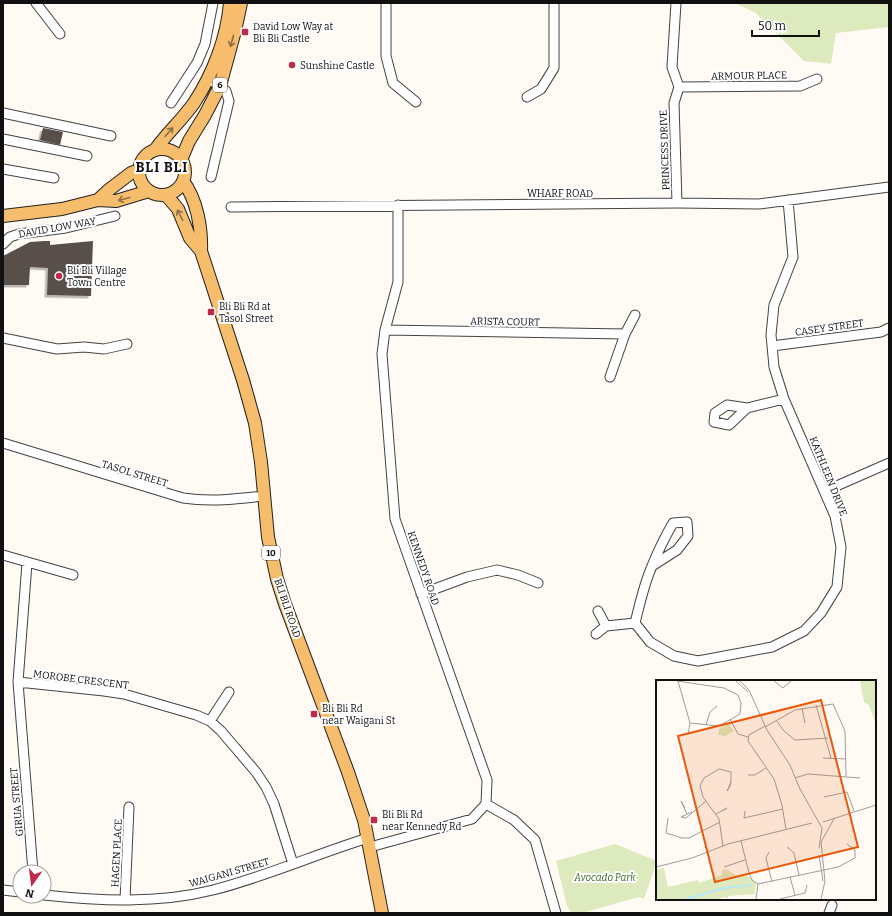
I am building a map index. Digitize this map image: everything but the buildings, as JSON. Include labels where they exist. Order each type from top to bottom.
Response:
[{"type":"main road","name":"6","points":[[139,170],[144,158],[155,150],[164,137],[194,102],[208,78],[222,42],[230,3]]},
{"type":"main road","name":"6","points":[[181,160],[189,141],[220,86],[241,3]]},
{"type":"main road","points":[[139,170],[141,182],[154,194],[166,195],[174,192],[180,187],[184,181],[185,174],[184,166],[181,160],[176,154],[170,151],[162,149],[155,150]]},
{"type":"main road","name":"DAVID LOW WAY","points":[[98,200],[131,173],[139,170]]},
{"type":"main road","name":"BLI BLI ROAD","points":[[184,181],[191,191],[201,236],[201,252],[250,405],[259,440],[268,537],[277,579],[348,772],[364,820],[382,913]]},
{"type":"main road","name":"DAVID LOW WAY","points":[[3,216],[62,209],[98,200],[116,201],[149,191]]},
{"type":"main road","name":"BLI BLI ROAD","points":[[166,195],[178,209],[190,238],[201,252]]},
{"type":"street","points":[[36,3],[60,34]]},
{"type":"street","points":[[171,103],[197,63],[205,44],[213,3]]},
{"type":"street","points":[[386,3],[386,56],[394,83],[416,102]]},
{"type":"street","points":[[527,97],[541,90],[554,68],[554,3]]},
{"type":"street","points":[[676,3],[672,67],[679,87]]},
{"type":"street","points":[[208,78],[226,91],[229,101],[211,177]]},
{"type":"street","name":"ARMOUR PLACE","points":[[679,87],[800,86],[818,79]]},
{"type":"street","name":"PRINCESS DRIVE","points":[[677,203],[674,103],[679,87]]},
{"type":"street","points":[[3,113],[111,136]]},
{"type":"street","points":[[3,139],[87,156]]},
{"type":"street","points":[[3,169],[54,178]]},
{"type":"street","name":"WHARF ROAD","points":[[231,207],[677,203],[759,204],[889,187]]},
{"type":"street","name":"KATHLEEN DRIVE","points":[[635,623],[650,642],[674,656],[698,661],[772,647],[804,631],[821,613],[837,587],[841,547],[835,516],[784,399],[774,367],[771,335],[774,305],[794,257],[788,200]]},
{"type":"street","name":"KENNEDY ROAD","points":[[398,205],[398,282],[385,330],[382,354],[395,519],[487,780],[486,804]]},
{"type":"street","name":"DAVID LOW WAY","points":[[3,244],[10,237],[19,234],[66,228],[115,216]]},
{"type":"street","points":[[610,377],[625,334],[635,315]]},
{"type":"street","name":"CASEY STREET","points":[[772,346],[881,332],[889,328]]},
{"type":"street","name":"ARISTA COURT","points":[[385,330],[625,334]]},
{"type":"street","points":[[3,338],[57,349],[84,347],[104,349],[126,344]]},
{"type":"street","points":[[747,408],[784,399]]},
{"type":"street","name":"TASOL STREET","points":[[3,443],[183,498],[199,501],[216,501],[264,496]]},
{"type":"street","points":[[825,491],[889,463]]},
{"type":"street","points":[[596,634],[606,626],[635,623],[643,591],[652,566],[673,523],[687,522],[688,536],[677,550],[652,566]]},
{"type":"street","points":[[3,555],[73,576]]},
{"type":"street","name":"GIRUA STREET","points":[[27,563],[18,682],[32,864]]},
{"type":"street","points":[[421,594],[468,577],[497,570],[518,575],[538,583]]},
{"type":"street","points":[[598,611],[606,626]]},
{"type":"street","name":"MOROBE CRESCENT","points":[[18,682],[114,692],[164,705],[210,721],[221,731],[256,772],[266,787],[274,804],[293,864]]},
{"type":"street","points":[[210,721],[229,692]]},
{"type":"street","points":[[369,843],[472,819],[486,804],[514,820],[535,840],[556,913]]},
{"type":"street","name":"HAGEN PLACE","points":[[124,900],[129,807]]},
{"type":"street","name":"WAIGANI STREET","points":[[52,896],[124,900],[170,898],[213,890],[293,864],[369,843]]},
{"type":"green space","points":[[735,3],[889,3],[889,27],[836,33],[831,64],[804,61],[756,13]]},
{"type":"green space","name":"Avocado Park","points":[[615,844],[656,861],[656,864],[644,899],[639,897],[582,913],[571,912],[567,906],[556,861]]},
{"type":"place","name":"David Low Way at Bli Bli Castle","points":[[245,32]]},
{"type":"place","name":"Sunshine Castle","points":[[292,65]]},
{"type":"place","name":"Bli Bli Village Town Centre","points":[[59,276]]},
{"type":"place","name":"Bli Bli Rd at Tasol Street","points":[[211,312]]},
{"type":"place","name":"Bli Bli Rd near Waigani St","points":[[314,714]]},
{"type":"place","name":"Bli Bli Rd near Kennedy Rd","points":[[374,820]]},
{"type":"district","name":"BLI BLI","points":[[162,167]]}]
